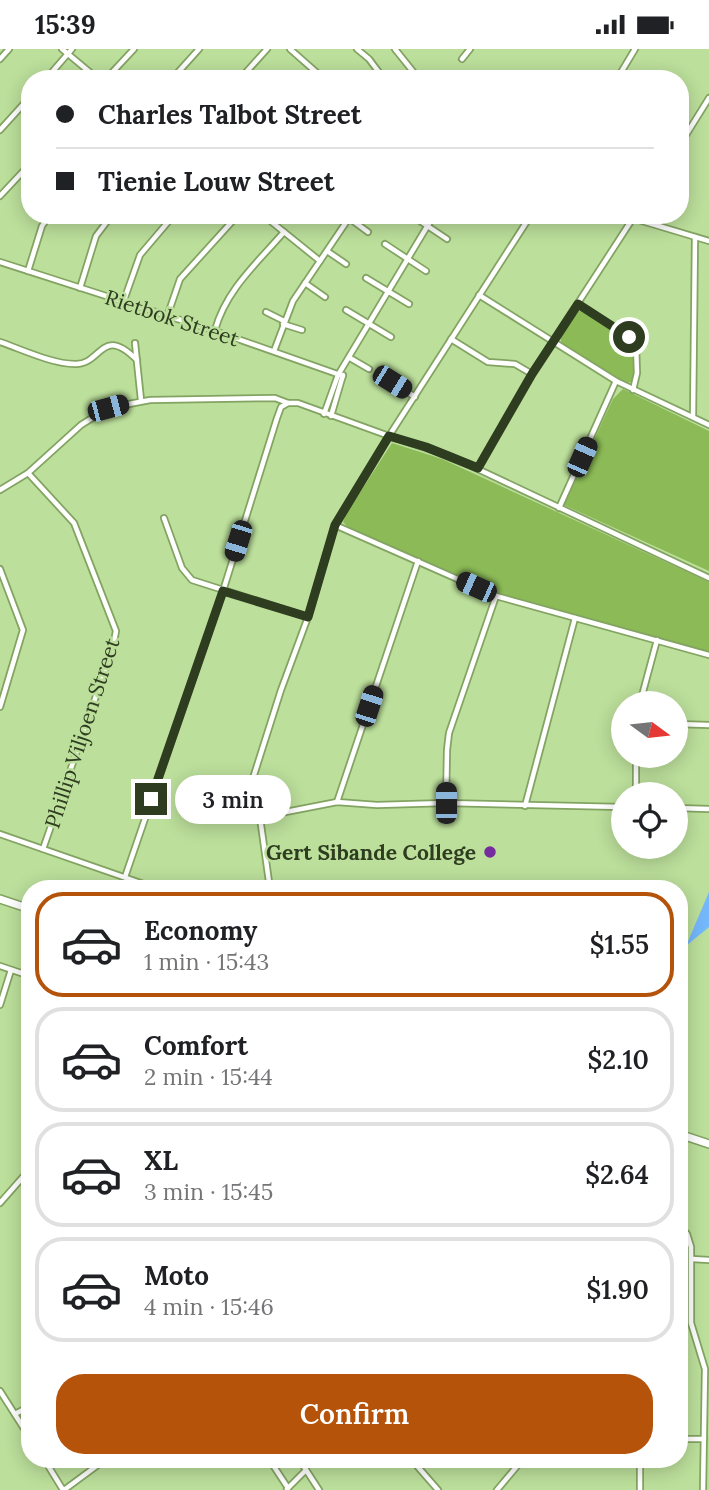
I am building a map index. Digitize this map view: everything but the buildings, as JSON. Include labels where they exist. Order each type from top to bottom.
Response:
[{"type":"highway","points":[[0,899],[21,906]]},
{"type":"highway","points":[[688,1137],[709,1144]]},
{"type":"street","points":[[0,59],[9,49]]},
{"type":"street","points":[[62,49],[70,51],[89,70]]},
{"type":"street","points":[[114,70],[134,49]]},
{"type":"street","points":[[180,70],[199,49]]},
{"type":"street","points":[[249,70],[267,49]]},
{"type":"street","points":[[289,49],[314,70]]},
{"type":"street","points":[[358,49],[377,70]]},
{"type":"street","points":[[395,49],[412,70]]},
{"type":"street","points":[[462,59],[470,49]]},
{"type":"street","points":[[622,70],[635,49]]},
{"type":"street","points":[[54,70],[70,51]]},
{"type":"street","points":[[689,130],[709,98]]},
{"type":"street","points":[[0,130],[21,107]]},
{"type":"street","points":[[0,196],[21,174]]},
{"type":"street","points":[[27,271],[43,224]]},
{"type":"street","points":[[80,288],[96,236],[106,224]]},
{"type":"street","points":[[123,303],[140,255],[166,224]]},
{"type":"street","points":[[167,317],[180,279],[230,224]]},
{"type":"street","points":[[274,224],[320,261]]},
{"type":"street","points":[[274,351],[284,323],[305,283],[345,224]]},
{"type":"street","points":[[357,224],[368,232]]},
{"type":"street","points":[[425,224],[447,239]]},
{"type":"street","points":[[269,880],[254,775],[308,617],[335,525],[525,224]]},
{"type":"street","points":[[478,468],[532,374],[629,224]]},
{"type":"street","points":[[655,224],[709,241]]},
{"type":"street","points":[[324,414],[348,361],[428,226]]},
{"type":"street","points":[[215,331],[222,308],[236,286],[284,232]]},
{"type":"street","points":[[693,418],[695,237]]},
{"type":"street","points":[[385,244],[426,271]]},
{"type":"street","points":[[327,251],[346,264]]},
{"type":"street","name":"Rietbok Street","points":[[0,262],[215,331],[341,375]]},
{"type":"street","points":[[366,278],[410,304]]},
{"type":"street","points":[[305,283],[325,297]]},
{"type":"street","points":[[479,295],[616,381],[709,425]]},
{"type":"street","points":[[578,304],[636,344],[637,373],[633,390]]},
{"type":"street","points":[[346,310],[391,338]]},
{"type":"street","points":[[265,312],[302,330]]},
{"type":"street","points":[[451,339],[488,362],[516,364],[532,374]]},
{"type":"street","points":[[0,342],[74,365],[85,363],[105,346],[126,350],[137,360]]},
{"type":"street","points":[[135,343],[141,400]]},
{"type":"street","points":[[348,361],[369,369]]},
{"type":"street","points":[[331,416],[341,375]]},
{"type":"street","points":[[559,508],[616,381]]},
{"type":"street","points":[[392,382],[415,397]]},
{"type":"street","points":[[0,490],[28,473],[97,413],[108,408],[141,400],[275,398],[288,403],[298,403],[426,447],[478,468],[709,577]]},
{"type":"street","points":[[125,877],[223,591],[277,418],[281,407],[288,403]]},
{"type":"street","name":"Phillip Viljoen Street","points":[[28,473],[74,523],[112,616],[116,635],[43,849]]},
{"type":"street","points":[[164,518],[186,575],[192,580],[308,617]]},
{"type":"street","points":[[335,525],[496,596],[709,655]]},
{"type":"street","points":[[337,802],[418,561]]},
{"type":"street","points":[[0,569],[23,630],[0,706]]},
{"type":"street","points":[[446,803],[449,733],[496,596]]},
{"type":"street","points":[[525,806],[575,618]]},
{"type":"street","points":[[643,691],[657,640]]},
{"type":"street","points":[[688,724],[709,725]]},
{"type":"street","points":[[260,817],[337,802],[377,805],[446,803],[611,807]]},
{"type":"street","points":[[688,808],[709,809]]},
{"type":"street","points":[[0,834],[133,880]]},
{"type":"street","points":[[0,966],[21,973]]},
{"type":"street","points":[[0,1005],[11,970]]},
{"type":"street","points":[[0,1203],[21,1179]]},
{"type":"street","points":[[688,1236],[692,1259],[691,1323],[705,1370],[703,1490]]},
{"type":"street","points":[[692,1259],[709,1259]]},
{"type":"street","points":[[0,1391],[21,1424]]},
{"type":"street","points":[[15,1415],[21,1411]]},
{"type":"street","points":[[688,1439],[704,1439]]},
{"type":"street","points":[[50,1468],[63,1490],[94,1468]]},
{"type":"street","points":[[275,1468],[287,1489],[306,1470],[319,1490]]},
{"type":"street","points":[[419,1468],[438,1490]]},
{"type":"street","points":[[497,1490],[515,1468]]},
{"type":"street","points":[[640,1468],[640,1490]]},
{"type":"green space","points":[[579,311],[633,343],[636,363],[631,382],[627,383],[562,344],[560,337]]},
{"type":"green space","points":[[623,389],[709,431],[709,571],[564,505],[613,399]]},
{"type":"green space","points":[[392,443],[442,459],[709,582],[709,652],[499,594],[350,529],[343,522],[346,514]]},
{"type":"water","points":[[709,892],[709,927],[688,944]]},
{"type":"place","name":"Gert Sibande College","points":[[490,852]]},
{"type":"route","points":[[151,799],[223,591],[308,617],[335,525],[389,436],[426,447],[478,468],[532,374],[578,304],[629,337]]}]
